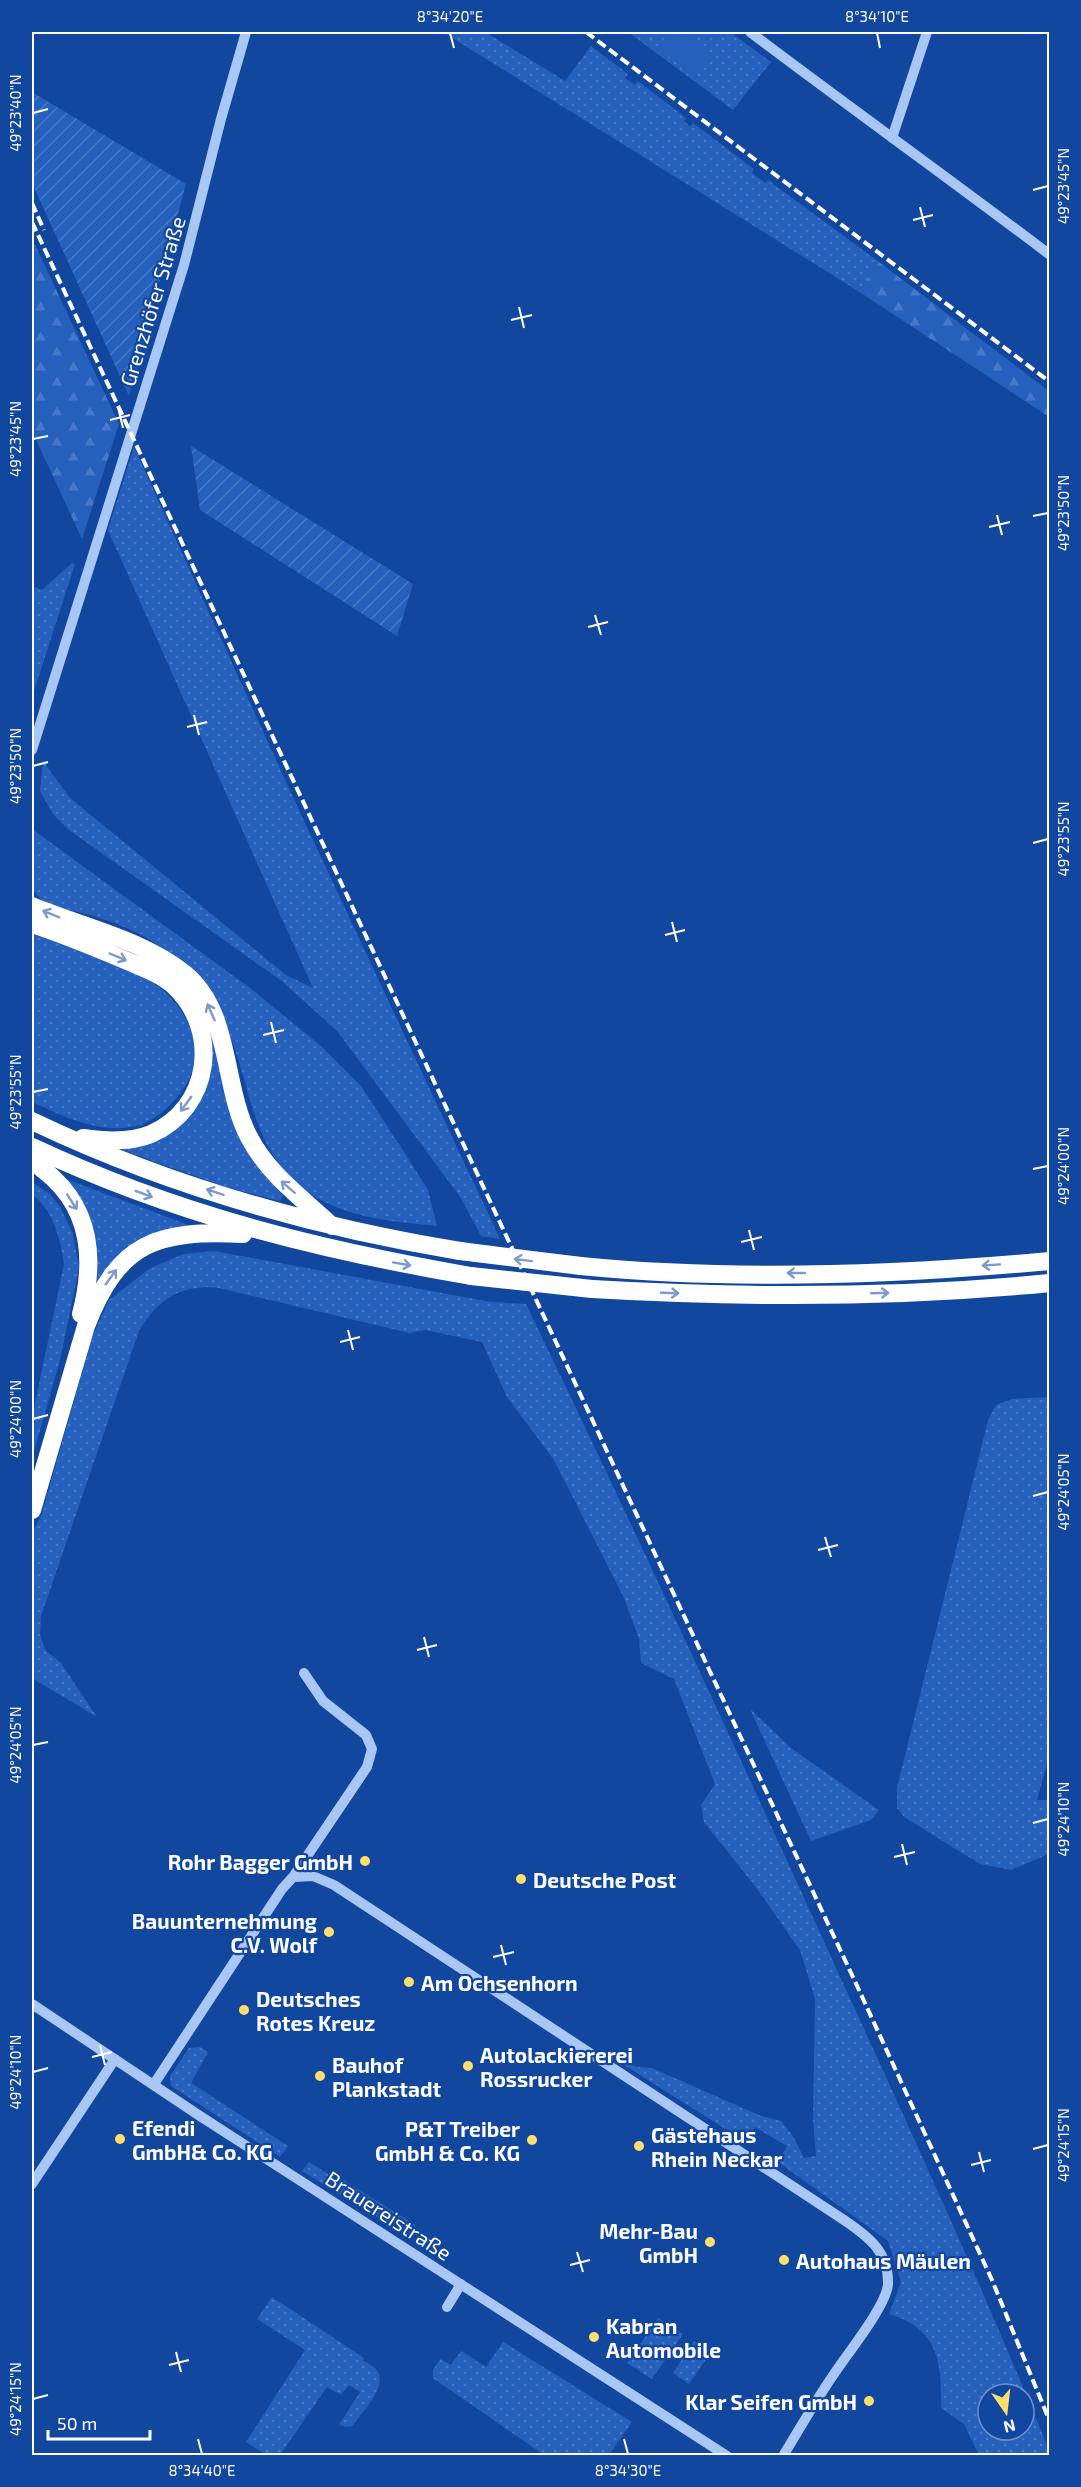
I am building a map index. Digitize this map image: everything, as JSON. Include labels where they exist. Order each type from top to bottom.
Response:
[{"type":"highway","points":[[32,906],[154,953],[185,975],[201,992],[214,1016],[238,1111],[249,1137],[282,1182],[332,1226]]},
{"type":"highway","points":[[32,924],[64,934],[148,970],[173,984],[188,1002],[198,1020],[203,1040],[205,1060],[199,1084],[185,1107],[170,1122],[150,1134],[132,1139],[93,1140],[60,1135]]},
{"type":"highway","points":[[32,1121],[126,1162],[264,1208],[376,1237],[460,1251],[642,1271],[811,1273],[952,1268],[1050,1261]]},
{"type":"highway","points":[[32,1148],[153,1198],[270,1235],[344,1253],[471,1276],[592,1289],[716,1295],[815,1296],[1050,1283]]},
{"type":"highway","points":[[32,1160],[54,1179],[77,1208],[87,1235],[90,1265],[87,1294],[32,1486]]},
{"type":"highway","points":[[32,1510],[86,1326],[101,1290],[119,1266],[141,1248],[168,1237],[201,1233],[270,1235]]},
{"type":"street","name":"Grenzhöfer Straße","points":[[32,750],[184,265],[246,32]]},
{"type":"street","points":[[750,32],[1050,255]]},
{"type":"street","points":[[892,138],[927,32]]},
{"type":"street","points":[[154,2084],[282,1889],[293,1877],[367,1767],[372,1749],[366,1735],[323,1701],[304,1673]]},
{"type":"street","points":[[293,1877],[313,1876],[334,1885],[860,2230],[877,2245],[884,2259],[887,2276],[887,2292],[882,2304],[832,2376],[783,2456]]},
{"type":"street","name":"Brauereistraße","points":[[32,2004],[727,2456]]},
{"type":"street","points":[[32,2184],[115,2059]]},
{"type":"street","points":[[447,2307],[461,2284]]},
{"type":"green space","points":[[443,32],[485,32],[565,81],[591,46],[628,74],[625,78],[635,85],[638,81],[686,118],[684,121],[690,126],[693,123],[754,169],[752,173],[765,183],[768,180],[879,262],[858,291]]},
{"type":"green space","points":[[628,32],[730,32],[771,62],[733,110]]},
{"type":"green space","points":[[674,32],[680,32],[710,54],[694,75],[660,50]]},
{"type":"green space","points":[[32,92],[186,184],[129,396],[32,183]]},
{"type":"green space","points":[[32,238],[119,424],[82,539],[32,431]]},
{"type":"green space","points":[[879,262],[1049,391],[1049,417],[858,291]]},
{"type":"green space","points":[[191,446],[413,584],[397,636],[200,510]]},
{"type":"green space","points":[[134,447],[291,793],[500,1239],[481,1236],[461,1198],[337,1031],[283,982],[69,830],[53,814],[40,791],[43,761],[70,798],[286,975],[313,988],[108,530]]},
{"type":"green space","points":[[72,563],[75,564],[32,697],[32,599],[35,587],[42,590]]},
{"type":"green space","points":[[32,829],[250,988],[321,1046],[361,1086],[406,1155],[428,1190],[437,1226],[372,1218],[340,1209],[311,1194],[291,1178],[276,1159],[265,1139],[227,1028],[217,1013],[178,964],[156,944],[114,923],[40,899],[32,888]]},
{"type":"green space","points":[[32,913],[136,953],[173,975],[187,987],[198,1002],[211,1035],[234,1124],[256,1162],[283,1196],[280,1201],[226,1187],[119,1149],[120,1146],[139,1143],[167,1131],[184,1116],[196,1098],[204,1078],[207,1057],[206,1036],[200,1016],[189,997],[174,980],[160,970],[125,952],[32,918]]},
{"type":"green space","points":[[32,930],[131,971],[161,988],[178,1007],[192,1035],[195,1050],[194,1064],[190,1078],[182,1092],[157,1116],[137,1126],[105,1128],[80,1122],[32,1102]]},
{"type":"green space","points":[[66,1179],[186,1224],[188,1227],[95,1285]]},
{"type":"green space","points":[[32,1182],[50,1194],[60,1207],[73,1234],[79,1268],[60,1360],[32,1458],[32,1418],[64,1264],[55,1226],[46,1209],[32,1194]]},
{"type":"green space","points":[[214,1251],[491,1302],[526,1304],[683,1636],[892,2089],[1020,2382],[976,2382],[976,2442],[1036,2442],[1036,2419],[1049,2455],[979,2455],[964,2424],[941,2408],[938,2362],[927,2338],[918,2328],[889,2314],[901,2282],[888,2241],[778,2162],[787,2146],[755,2127],[746,2142],[618,2061],[638,2067],[652,2068],[761,2116],[781,2121],[793,2136],[804,2158],[816,2156],[813,2120],[815,1999],[800,1950],[755,1886],[704,1822],[701,1805],[715,1784],[674,1679],[641,1663],[639,1639],[624,1598],[554,1460],[507,1397],[482,1342],[425,1330],[410,1333],[219,1288],[205,1287],[182,1291],[163,1302],[154,1310],[139,1331],[41,1616],[40,1634],[45,1650],[61,1663],[97,1717],[32,1678],[32,1533],[41,1516],[93,1335],[109,1300],[149,1269],[183,1254]]},
{"type":"green space","points":[[1049,1397],[1050,1753],[1037,1800],[1049,1800],[1049,1854],[1011,1870],[980,1864],[904,1817],[897,1808],[897,1788],[988,1420],[996,1405],[1012,1399]]},
{"type":"green space","points":[[750,1709],[791,1748],[879,1810],[871,1820],[811,1841]]},
{"type":"green space","points":[[200,2047],[208,2052],[191,2083],[288,2146],[280,2157],[171,2086],[170,2076],[189,2048]]},
{"type":"green space","points":[[309,2162],[416,2225],[409,2237],[302,2171]]},
{"type":"green space","points":[[272,2297],[364,2358],[363,2360],[377,2370],[380,2378],[372,2400],[352,2426],[339,2425],[360,2392],[349,2385],[341,2395],[327,2387],[280,2455],[266,2455],[246,2442],[305,2350],[257,2319]]},
{"type":"green space","points":[[658,2318],[683,2334],[652,2379],[627,2363]]},
{"type":"green space","points":[[694,2341],[711,2352],[689,2384],[673,2373]]},
{"type":"green space","points":[[503,2342],[632,2422],[609,2455],[544,2455],[433,2378],[433,2370],[440,2359],[451,2365],[461,2351],[486,2367]]},
{"type":"railway","points":[[586,32],[1050,382]]},
{"type":"railway","points":[[32,203],[44,230]]},
{"type":"railway","points":[[32,222],[859,1990],[992,2280],[1050,2422]]},
{"type":"place","name":"Rohr Bagger GmbH","points":[[365,1861]]},
{"type":"place","name":"Deutsche Post","points":[[521,1879]]},
{"type":"place","name":"Bauunternehmung C.V. Wolf","points":[[329,1932]]},
{"type":"place","name":"Am Ochsenhorn","points":[[409,1982]]},
{"type":"place","name":"Deutsches Rotes Kreuz","points":[[244,2010]]},
{"type":"place","name":"Autolackiererei Rossrucker","points":[[468,2066]]},
{"type":"place","name":"Bauhof Plankstadt","points":[[320,2076]]},
{"type":"place","name":"Efendi GmbH& Co. KG","points":[[120,2139]]},
{"type":"place","name":"P&T Treiber GmbH & Co. KG","points":[[532,2140]]},
{"type":"place","name":"Gästehaus Rhein Neckar","points":[[639,2146]]},
{"type":"place","name":"Mehr-Bau GmbH","points":[[710,2242]]},
{"type":"place","name":"Autohaus Mäulen","points":[[784,2260]]},
{"type":"place","name":"Kabran Automobile","points":[[594,2337]]},
{"type":"place","name":"Klar Seifen GmbH","points":[[869,2401]]}]
